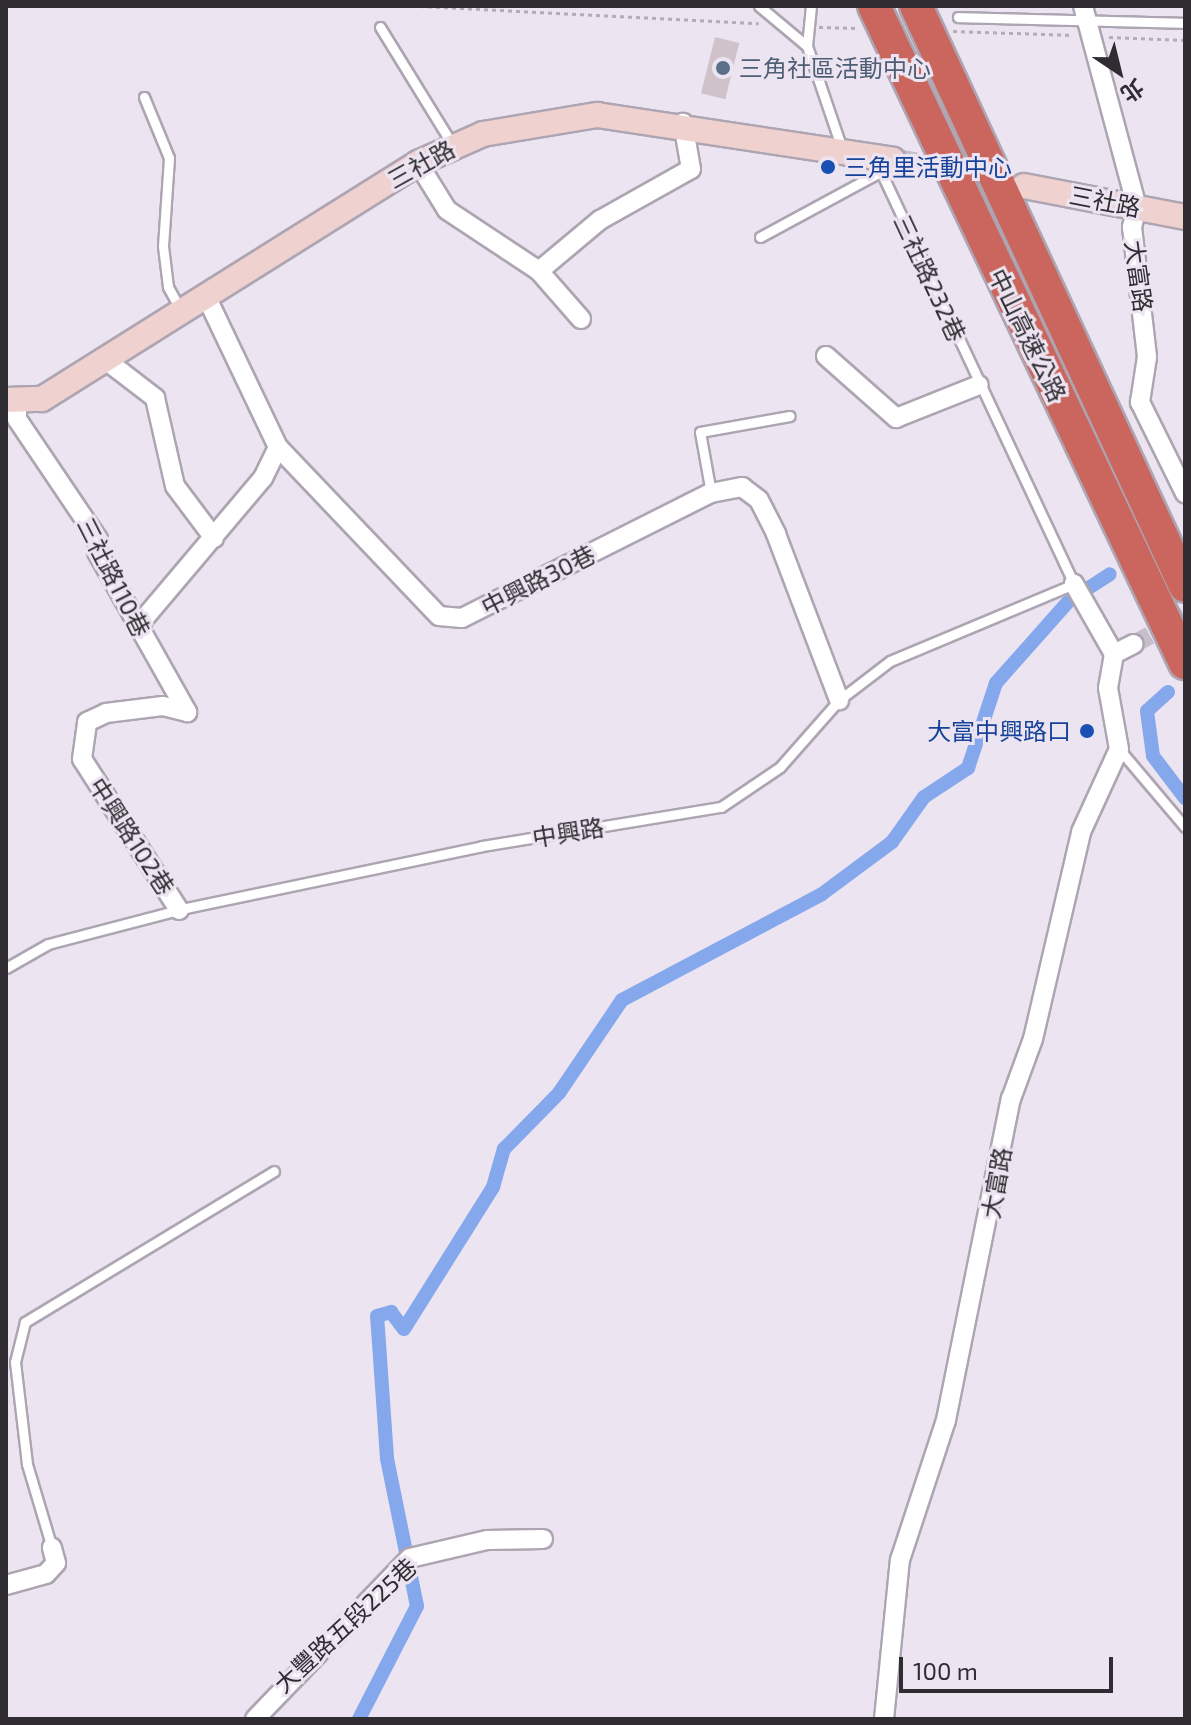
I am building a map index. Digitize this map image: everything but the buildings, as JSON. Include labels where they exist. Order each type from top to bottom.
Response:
[{"type":"highway","name":"中山高速公路","points":[[916,6],[1185,586]]},
{"type":"highway","name":"中山高速公路","points":[[868,17],[1185,663]]},
{"type":"street","name":"大富路","points":[[1088,21],[1137,207],[1147,357],[1140,402],[1185,493]]},
{"type":"street","name":"三社路","points":[[12,402],[42,399],[107,361],[205,294],[452,144],[597,115],[683,123],[882,163]]},
{"type":"street","points":[[539,271],[600,220],[691,169],[683,123]]},
{"type":"street","points":[[418,163],[447,210],[539,271],[581,319]]},
{"type":"street","name":"三社路","points":[[1024,186],[1185,217]]},
{"type":"street","name":"中興路30巷","points":[[205,294],[278,447],[439,616],[462,618],[711,493],[742,487],[759,500],[839,700]]},
{"type":"street","points":[[826,356],[896,418],[979,385]]},
{"type":"street","points":[[107,361],[155,398],[175,486],[214,538]]},
{"type":"street","name":"三社路110巷","points":[[12,402],[17,419],[98,539],[97,552],[187,712]]},
{"type":"street","points":[[137,627],[263,478],[278,447]]},
{"type":"street","points":[[1074,584],[1114,654],[1108,688],[1119,749]]},
{"type":"street","points":[[1114,654],[1134,644]]},
{"type":"street","name":"中興路102巷","points":[[179,910],[82,759],[87,722],[106,713],[163,706],[187,712]]},
{"type":"street","name":"大富路","points":[[884,1719],[900,1560],[946,1420],[1011,1099],[1033,1039],[1081,832],[1119,749]]},
{"type":"street","name":"大豐路五段225巷","points":[[255,1719],[410,1558],[487,1540],[543,1539]]},
{"type":"street","points":[[6,1585],[46,1574],[56,1563],[52,1548]]},
{"type":"lane","points":[[759,6],[807,46]]},
{"type":"lane","points":[[811,6],[807,46],[842,153]]},
{"type":"lane","points":[[958,17],[1185,23]]},
{"type":"lane","points":[[380,27],[452,144]]},
{"type":"lane","points":[[144,97],[169,158],[163,246],[168,287],[180,310]]},
{"type":"lane","points":[[760,237],[882,163]]},
{"type":"lane","name":"三社路232巷","points":[[882,163],[979,385],[1074,584]]},
{"type":"lane","points":[[711,493],[700,432],[790,416]]},
{"type":"lane","name":"中興路","points":[[6,968],[48,944],[179,910],[482,846],[721,807],[780,767],[839,700],[890,661],[1074,584]]},
{"type":"lane","points":[[1119,749],[1185,827]]},
{"type":"lane","points":[[52,1548],[27,1464],[15,1362],[25,1322],[274,1171]]},
{"type":"path","points":[[420,6],[782,24]]},
{"type":"path","points":[[809,26],[868,17]]},
{"type":"path","points":[[953,31],[1088,21],[1185,40]]},
{"type":"waterway","points":[[1087,589],[1110,574]]},
{"type":"waterway","points":[[359,1719],[417,1606],[387,1458],[377,1316],[391,1312],[404,1329],[493,1187],[504,1149],[559,1093],[622,1000],[822,894],[892,842],[924,797],[968,768],[996,683],[1068,602]]},
{"type":"waterway","points":[[1168,692],[1147,711],[1153,756],[1185,798]]},
{"type":"tunnel","points":[[893,160],[1010,183]]},
{"type":"tunnel","points":[[1134,644],[1185,616]]},
{"type":"place","name":"三角社區活動中心","points":[[723,68]]},
{"type":"place","name":"三角里活動中心","points":[[828,167]]},
{"type":"place","name":"大富中興路口","points":[[1087,731]]}]
